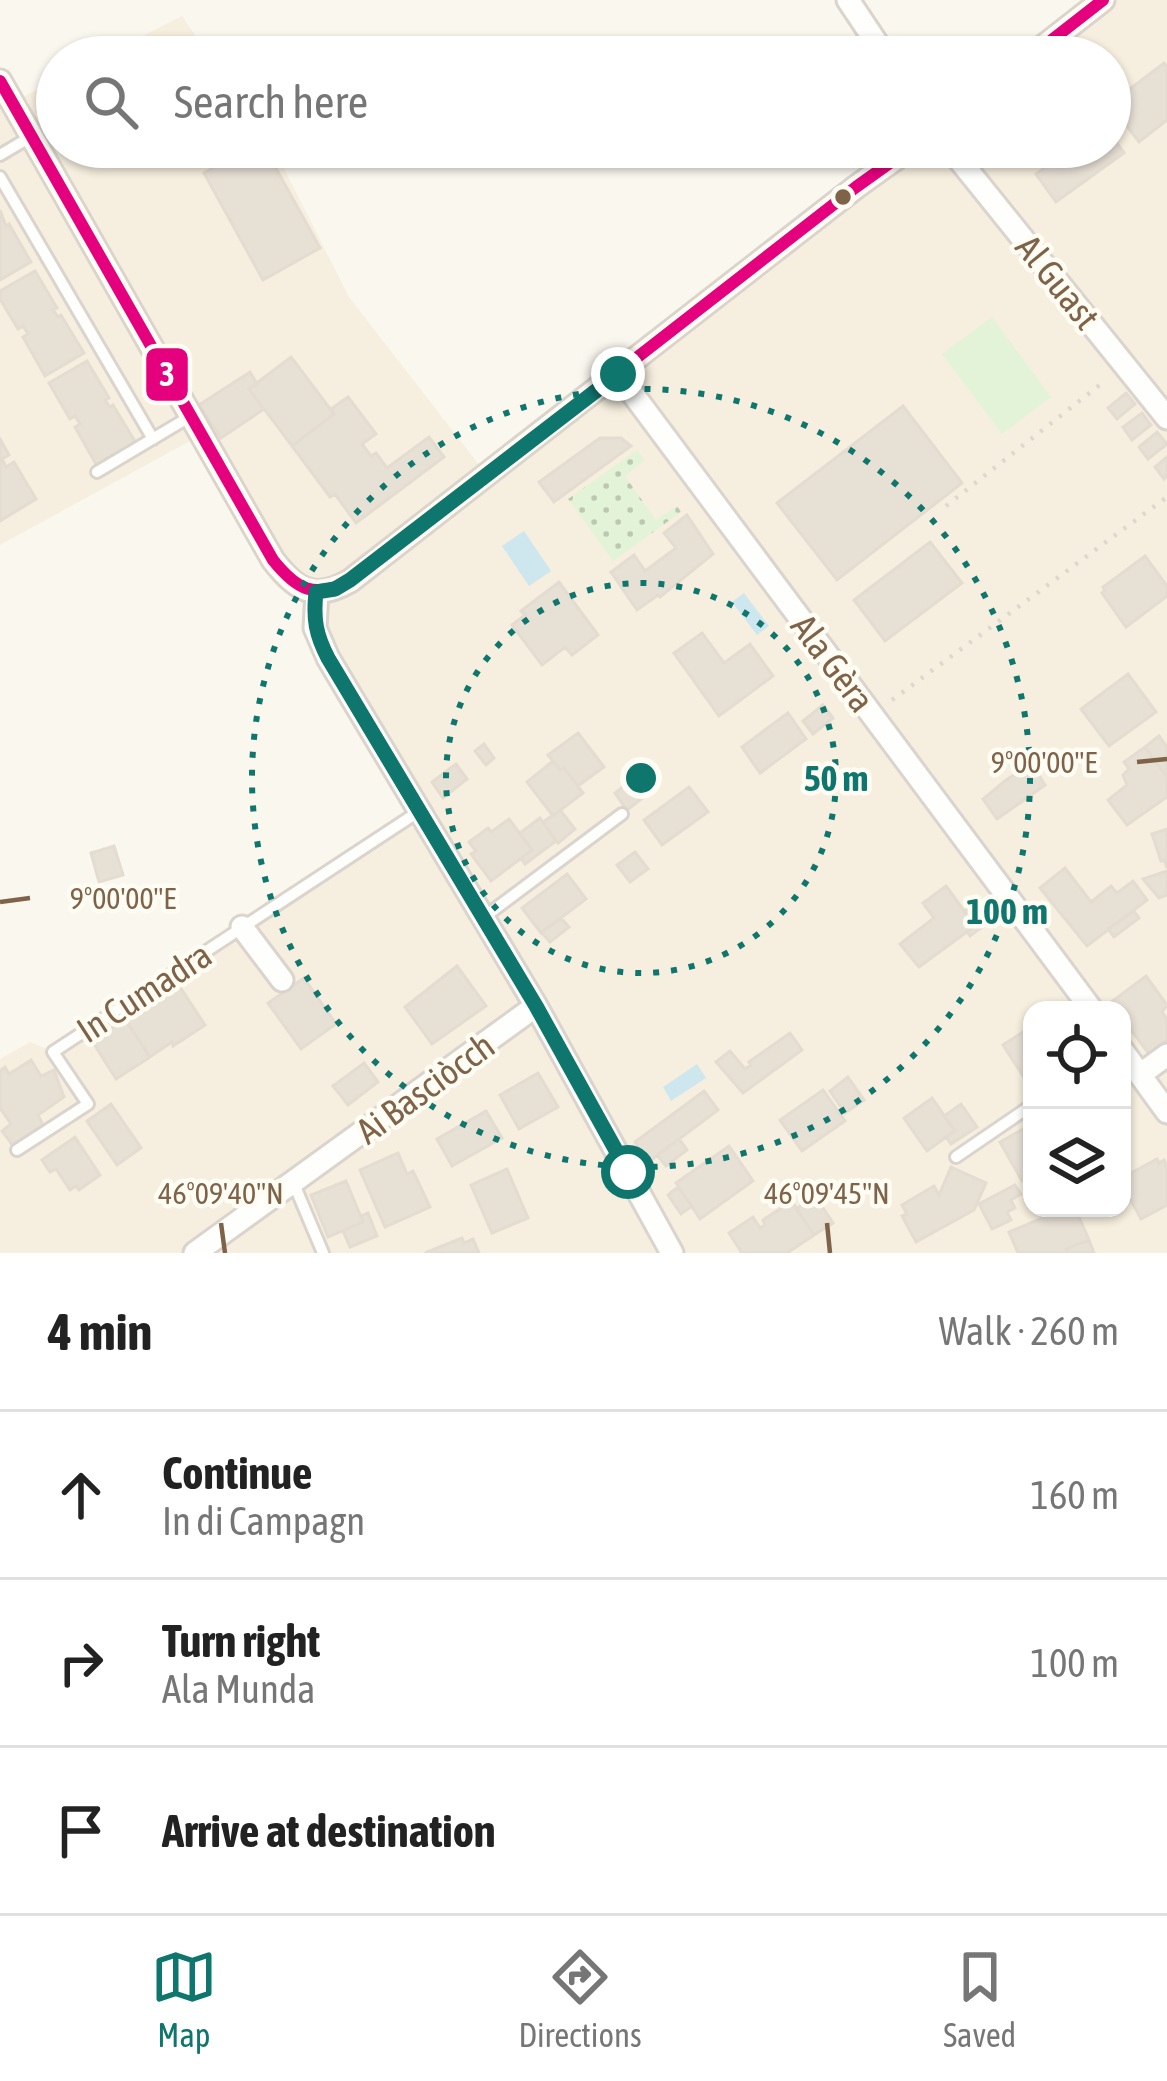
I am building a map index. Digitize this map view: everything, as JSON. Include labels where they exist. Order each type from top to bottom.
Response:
[{"type":"street","points":[[848,0],[872,36]]},
{"type":"street","points":[[1057,36],[1103,0]]},
{"type":"street","points":[[0,80],[36,143]]},
{"type":"street","points":[[50,168],[272,560],[292,582],[316,592],[350,580],[883,168]]},
{"type":"street","name":"Al Guast","points":[[966,168],[1164,409]]},
{"type":"street","name":"Ala Gèra","points":[[618,374],[1085,1001]]},
{"type":"street","points":[[316,592],[317,638],[536,1006],[672,1253]]},
{"type":"street","points":[[242,927],[282,980]]},
{"type":"street","name":"Ai Basciòcch","points":[[209,1249],[536,1006]]},
{"type":"street","points":[[1141,1074],[1167,1055]]},
{"type":"street","points":[[1131,1061],[1167,1112]]},
{"type":"lane","points":[[0,155],[32,136]]},
{"type":"lane","points":[[0,177],[153,440]]},
{"type":"lane","points":[[98,472],[191,416]]},
{"type":"lane","name":"In Cumadra","points":[[17,1150],[88,1104],[53,1052],[418,812]]},
{"type":"lane","points":[[483,918],[622,814]]},
{"type":"lane","points":[[956,1157],[1026,1109]]},
{"type":"lane","points":[[294,1184],[323,1253]]},
{"type":"path","points":[[946,506],[1125,365]]},
{"type":"path","points":[[872,715],[1167,496]]},
{"type":"shaded area","points":[[1103,0],[1167,0],[1167,1253],[0,1253],[0,1059],[30,1042],[54,1052],[417,811],[302,589],[201,435],[0,545],[0,81],[13,102],[36,90],[36,168],[284,168],[349,297],[487,475],[885,168],[1131,168],[1131,36],[1057,36]]},
{"type":"shaded area","points":[[182,16],[196,36],[142,36]]},
{"type":"green space","points":[[992,317],[1051,397],[1002,434],[942,354]]},
{"type":"green space","points":[[637,450],[645,460],[625,476],[656,520],[677,506],[681,512],[613,561],[568,499]]},
{"type":"water","points":[[524,531],[551,571],[529,586],[502,546]]},
{"type":"water","points":[[744,593],[769,626],[757,635],[732,602]]},
{"type":"water","points":[[697,1064],[706,1078],[671,1101],[663,1087]]},
{"type":"building","points":[[1164,63],[1167,67],[1167,120],[1139,142],[1131,132],[1131,88]]},
{"type":"building","points":[[213,168],[276,168],[320,248],[263,280],[204,173]]},
{"type":"building","points":[[1044,168],[1103,168],[1056,202],[1036,174]]},
{"type":"building","points":[[0,210],[31,262],[0,280]]},
{"type":"building","points":[[35,271],[57,308],[53,310],[84,353],[45,376],[23,337],[28,334],[23,326],[18,329],[0,299],[0,291]]},
{"type":"building","points":[[291,357],[334,414],[292,446],[249,389]]},
{"type":"building","points":[[87,361],[109,398],[105,400],[136,443],[97,466],[75,427],[80,424],[75,416],[70,419],[49,383]]},
{"type":"building","points":[[250,372],[257,384],[249,389],[264,409],[221,438],[199,405]]},
{"type":"building","points":[[1126,393],[1135,404],[1117,419],[1108,408]]},
{"type":"building","points":[[348,397],[376,434],[362,444],[387,468],[429,437],[444,457],[356,523],[292,446]]},
{"type":"building","points":[[903,406],[962,483],[837,580],[777,503]]},
{"type":"building","points":[[1142,413],[1151,425],[1132,440],[1123,427]]},
{"type":"building","points":[[1157,432],[1167,444],[1148,459],[1139,447]]},
{"type":"building","points":[[600,438],[621,438],[631,446],[554,502],[539,482]]},
{"type":"building","points":[[0,439],[9,455],[2,459],[6,467],[14,462],[36,499],[0,521]]},
{"type":"building","points":[[1167,457],[1167,476],[1164,479],[1155,467]]},
{"type":"building","points":[[687,515],[713,554],[637,610],[611,572],[634,555],[645,571],[676,548],[664,533]]},
{"type":"building","points":[[930,542],[962,583],[885,641],[854,600]]},
{"type":"building","points":[[1145,556],[1167,586],[1167,596],[1126,627],[1102,593],[1103,587]]},
{"type":"building","points":[[559,582],[598,635],[572,655],[565,647],[542,665],[512,625],[525,615],[521,611]]},
{"type":"building","points":[[702,633],[724,663],[750,644],[773,676],[719,716],[674,653]]},
{"type":"building","points":[[1128,674],[1156,712],[1109,746],[1081,709]]},
{"type":"building","points":[[823,705],[833,718],[813,734],[803,721]]},
{"type":"building","points":[[788,713],[806,739],[760,773],[742,747]]},
{"type":"building","points":[[578,733],[604,767],[578,786],[548,755]]},
{"type":"building","points":[[1159,736],[1167,747],[1167,777],[1145,747]]},
{"type":"building","points":[[484,744],[494,758],[486,765],[475,751]]},
{"type":"building","points":[[1145,747],[1167,777],[1167,797],[1127,825],[1108,800],[1127,785],[1123,775],[1129,769],[1124,762]]},
{"type":"building","points":[[553,761],[583,793],[553,816],[527,782]]},
{"type":"building","points":[[456,764],[467,779],[443,798],[432,782]]},
{"type":"building","points":[[1032,764],[1045,785],[997,819],[983,799]]},
{"type":"building","points":[[633,779],[645,796],[627,810],[615,793]]},
{"type":"building","points":[[689,787],[708,812],[662,845],[644,820]]},
{"type":"building","points":[[560,810],[575,829],[558,843],[543,822]]},
{"type":"building","points":[[540,818],[556,841],[525,864],[521,858],[532,850],[520,833]]},
{"type":"building","points":[[509,819],[532,850],[491,881],[471,854],[476,851],[469,842]]},
{"type":"building","points":[[1167,829],[1167,868],[1152,834]]},
{"type":"building","points":[[114,846],[123,875],[99,882],[91,853]]},
{"type":"building","points":[[635,852],[648,869],[630,882],[617,865]]},
{"type":"building","points":[[1065,868],[1091,902],[1111,886],[1117,893],[1133,881],[1147,900],[1087,946],[1040,888]]},
{"type":"building","points":[[1167,871],[1167,895],[1159,898],[1143,879]]},
{"type":"building","points":[[567,874],[586,899],[541,933],[522,908]]},
{"type":"building","points":[[946,886],[975,926],[919,967],[900,944],[934,918],[923,903]]},
{"type":"building","points":[[975,903],[989,922],[970,936],[967,932],[975,926],[964,911]]},
{"type":"building","points":[[1134,911],[1139,918],[1114,937],[1108,929]]},
{"type":"building","points":[[561,918],[569,927],[550,942],[541,932]]},
{"type":"building","points":[[457,966],[486,1006],[432,1044],[405,1007]]},
{"type":"building","points":[[1146,976],[1167,1005],[1162,1012],[1167,1019],[1167,1040],[1149,1054],[1131,1030],[1131,1001],[1113,1001]]},
{"type":"building","points":[[304,978],[336,1024],[301,1049],[268,1003]]},
{"type":"building","points":[[178,984],[205,1025],[150,1057],[125,1019]]},
{"type":"building","points":[[125,1019],[150,1057],[116,1079],[92,1041]]},
{"type":"building","points":[[1023,1032],[1023,1076],[1003,1045]]},
{"type":"building","points":[[790,1033],[802,1050],[743,1093],[716,1062],[730,1051],[745,1069]]},
{"type":"building","points":[[31,1060],[41,1076],[54,1070],[64,1097],[38,1115],[43,1125],[13,1146],[2,1131],[11,1124],[0,1108],[0,1071],[5,1067],[9,1074]]},
{"type":"building","points":[[364,1063],[378,1082],[348,1105],[333,1086]]},
{"type":"building","points":[[538,1073],[558,1107],[519,1129],[500,1095]]},
{"type":"building","points":[[848,1077],[864,1100],[845,1113],[830,1091]]},
{"type":"building","points":[[823,1090],[845,1121],[802,1151],[780,1120]]},
{"type":"building","points":[[704,1091],[718,1110],[647,1163],[635,1142]]},
{"type":"building","points":[[932,1098],[955,1131],[927,1151],[904,1118]]},
{"type":"building","points":[[111,1104],[141,1148],[117,1165],[87,1121]]},
{"type":"building","points":[[961,1104],[977,1127],[951,1144],[946,1137],[955,1131],[944,1116]]},
{"type":"building","points":[[486,1111],[502,1138],[452,1166],[437,1139]]},
{"type":"building","points":[[1023,1129],[1022,1181],[1000,1142]]},
{"type":"building","points":[[75,1137],[100,1175],[79,1190],[76,1186],[70,1190],[56,1169],[50,1172],[42,1160]]},
{"type":"building","points":[[679,1139],[687,1150],[666,1166],[657,1155]]},
{"type":"building","points":[[729,1146],[753,1181],[700,1219],[676,1183]]},
{"type":"building","points":[[398,1153],[407,1174],[413,1171],[430,1207],[385,1227],[360,1170]]},
{"type":"building","points":[[1164,1160],[1167,1205],[1141,1219],[1131,1201],[1131,1173]]},
{"type":"building","points":[[951,1167],[986,1183],[974,1210],[916,1242],[902,1216],[907,1214],[902,1205],[934,1186],[939,1195]]},
{"type":"building","points":[[507,1169],[528,1218],[492,1233],[471,1185]]},
{"type":"building","points":[[346,1181],[363,1222],[328,1237],[311,1195]]},
{"type":"building","points":[[1015,1185],[1021,1194],[1011,1200],[1015,1208],[1007,1212],[1011,1220],[992,1229],[979,1204]]},
{"type":"building","points":[[678,1187],[692,1206],[681,1214],[668,1195]]},
{"type":"building","points":[[815,1196],[833,1223],[814,1235],[796,1209]]},
{"type":"building","points":[[792,1201],[814,1235],[787,1253],[742,1253],[729,1233],[753,1217],[760,1228],[765,1225],[763,1220]]},
{"type":"building","points":[[368,1213],[377,1236],[350,1247],[343,1231],[363,1222],[361,1216]]},
{"type":"building","points":[[1045,1217],[1079,1217],[1089,1240],[1066,1249],[1068,1253],[1018,1253],[1009,1232]]},
{"type":"building","points":[[462,1238],[464,1243],[473,1239],[479,1253],[425,1253]]},
{"type":"building","points":[[1089,1240],[1094,1253],[1068,1253],[1066,1249]]},
{"type":"transit line","name":"3","points":[[1057,36],[1103,0]]},
{"type":"transit line","name":"3","points":[[0,81],[36,144]]},
{"type":"transit line","name":"3","points":[[50,168],[273,560],[298,585],[316,590],[350,581],[883,168]]},
{"type":"route","points":[[618,374],[350,580],[316,592],[314,617],[317,638],[328,658],[536,1006],[628,1172]]}]
